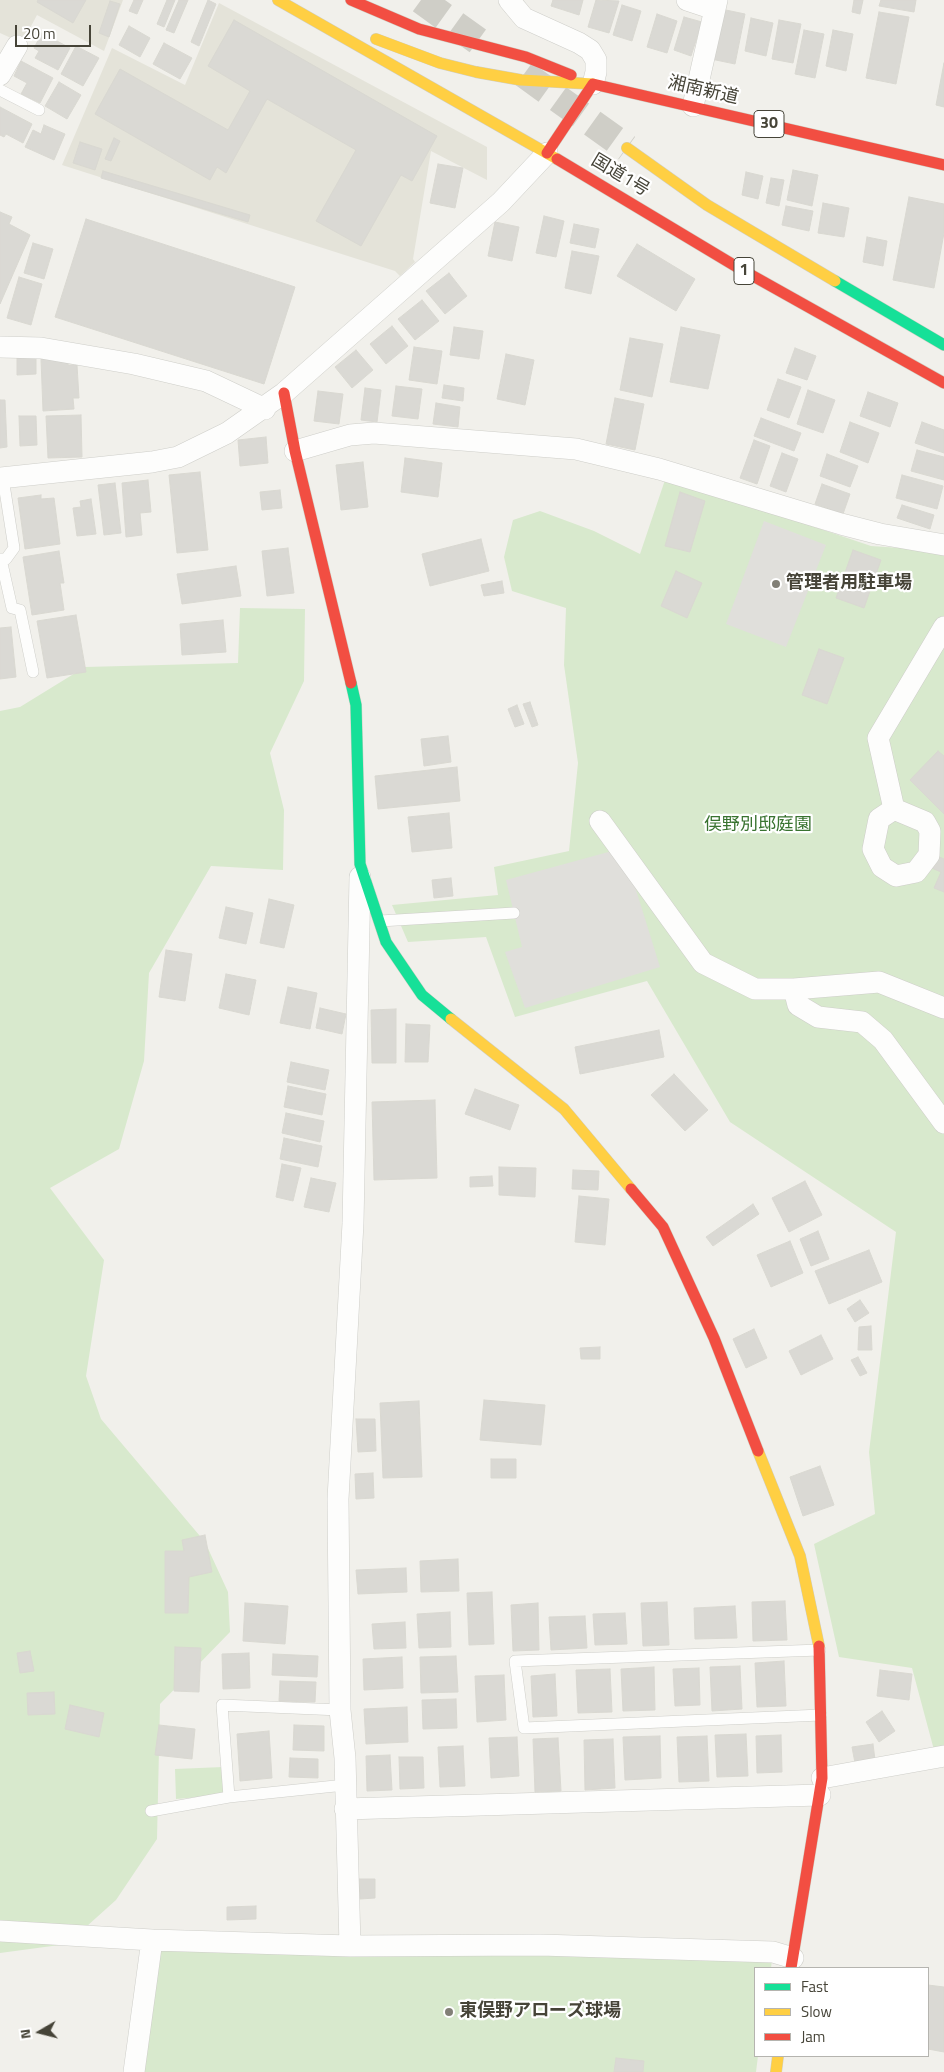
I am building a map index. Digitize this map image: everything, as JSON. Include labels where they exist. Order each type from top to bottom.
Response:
[{"type":"main road","name":"国道1号","points":[[278,0],[547,153],[737,266],[944,383]]},
{"type":"main road","points":[[297,0],[337,20]]},
{"type":"main road","points":[[351,0],[419,29],[526,57],[593,84]]},
{"type":"main road","points":[[363,32],[416,55],[476,72],[521,80],[593,84]]},
{"type":"main road","points":[[547,153],[593,84]]},
{"type":"main road","name":"湘南新道","points":[[593,84],[944,165]]},
{"type":"main road","name":"国道1号","points":[[627,148],[707,205],[944,345]]},
{"type":"main road","points":[[284,394],[294,451],[356,705],[360,864],[386,942],[422,996],[564,1109],[663,1228],[714,1338],[800,1556],[820,1650],[822,1715],[821,1786],[792,1963]]},
{"type":"main road","points":[[776,2072],[778,2057]]},
{"type":"street","points":[[509,0],[524,18],[579,42],[590,50],[596,60],[593,84]]},
{"type":"street","points":[[687,0],[716,5],[693,106]]},
{"type":"street","points":[[0,75],[17,46]]},
{"type":"street","points":[[1,478],[152,462],[178,457],[227,433],[284,394],[501,202],[547,153]]},
{"type":"street","points":[[0,347],[41,348],[134,364],[206,381],[264,409]]},
{"type":"street","points":[[294,451],[350,435],[374,433],[576,449],[659,469],[841,524],[880,534],[944,545]]},
{"type":"street","points":[[894,809],[878,738],[944,627]]},
{"type":"street","points":[[600,821],[703,963],[755,989],[794,989],[879,982],[944,1008]]},
{"type":"street","points":[[350,1946],[345,1758],[340,1710],[338,1499],[353,1223],[360,864]]},
{"type":"street","points":[[794,989],[798,1005],[818,1017],[862,1022],[883,1040],[944,1123]]},
{"type":"street","points":[[345,1809],[821,1786],[944,1756]]},
{"type":"street","points":[[0,1931],[152,1940],[350,1946],[550,1945],[773,1952],[792,1963]]},
{"type":"street","points":[[134,2072],[152,1940]]},
{"type":"lane","points":[[0,90],[39,110]]},
{"type":"lane","points":[[1,478],[14,548],[6,559],[0,559],[12,608],[20,610],[33,672]]},
{"type":"lane","points":[[378,921],[514,913]]},
{"type":"lane","points":[[820,1650],[515,1660],[524,1728],[822,1715]]},
{"type":"lane","points":[[229,1797],[222,1705],[340,1710]]},
{"type":"lane","points":[[151,1811],[229,1797],[345,1785]]},
{"type":"shaded area","points":[[0,0],[123,0],[104,51],[37,15],[22,43],[0,33]]},
{"type":"shaded area","points":[[219,3],[487,147],[487,180],[431,151],[413,259],[415,262],[400,276],[395,271],[62,165],[112,48],[185,85]]},
{"type":"shaded area","name":"管理者用駐車場","points":[[764,521],[826,545],[786,647],[726,624]]},
{"type":"shaded area","points":[[623,848],[660,967],[525,1008],[505,952],[522,947],[506,880]]},
{"type":"green space","name":"俣野別邸庭園","points":[[666,477],[871,546],[944,551],[944,1751],[934,1750],[912,1668],[839,1657],[814,1544],[875,1514],[869,1452],[896,1232],[730,1122],[647,981],[515,1017],[486,937],[408,942],[392,905],[498,895],[494,867],[569,851],[578,763],[564,665],[566,608],[512,591],[504,557],[513,520],[540,511],[594,531],[640,554]]},
{"type":"green space","points":[[240,608],[305,609],[304,681],[270,753],[284,810],[283,870],[211,866],[149,973],[144,1061],[119,1149],[50,1188],[104,1260],[86,1376],[101,1419],[205,1542],[228,1592],[230,1632],[160,1704],[157,1839],[116,1900],[67,1944],[0,1953],[0,711],[20,707],[85,667],[238,663]]},
{"type":"green space","points":[[223,1767],[224,1795],[176,1799],[175,1769]]},
{"type":"green space","name":"東俣野アローズ球場","points":[[152,1940],[773,1952],[771,1967],[754,1967],[754,2057],[758,2057],[756,2072],[134,2072]]},
{"type":"building","points":[[38,0],[86,0],[73,23],[37,2]]},
{"type":"building","points":[[134,0],[143,0],[137,14],[129,11]]},
{"type":"building","points":[[167,0],[175,0],[164,27],[157,24]]},
{"type":"building","points":[[179,0],[188,0],[174,33],[166,30]]},
{"type":"building","points":[[208,0],[216,4],[199,46],[191,42]]},
{"type":"building","points":[[553,0],[583,0],[579,15],[551,6]]},
{"type":"building","points":[[596,0],[619,1],[609,33],[588,27]]},
{"type":"building","points":[[854,0],[863,0],[860,14],[852,12]]},
{"type":"building","points":[[881,0],[916,0],[914,12],[879,6]]},
{"type":"building","points":[[110,1],[120,4],[109,37],[99,33]]},
{"type":"building","points":[[622,5],[641,11],[632,41],[613,35]]},
{"type":"building","points":[[721,9],[745,14],[735,64],[711,59]]},
{"type":"building","points":[[879,12],[909,17],[896,84],[866,78]]},
{"type":"building","points":[[657,14],[677,21],[667,53],[647,47]]},
{"type":"building","points":[[684,17],[702,22],[691,56],[674,50]]},
{"type":"building","points":[[751,18],[773,23],[766,56],[745,51]]},
{"type":"building","points":[[234,20],[437,136],[412,181],[401,175],[361,246],[316,221],[356,150],[267,99],[226,173],[217,167],[210,180],[95,114],[120,69],[228,130],[250,91],[208,66]]},
{"type":"building","points":[[779,20],[801,24],[793,63],[772,59]]},
{"type":"building","points":[[129,26],[150,38],[140,57],[119,45]]},
{"type":"building","points":[[804,30],[824,34],[815,78],[795,74]]},
{"type":"building","points":[[833,30],[853,34],[846,71],[826,66]]},
{"type":"building","points":[[42,33],[70,48],[58,70],[35,58],[39,51],[34,48]]},
{"type":"building","points":[[164,43],[192,58],[180,79],[153,64]]},
{"type":"building","points":[[76,46],[99,58],[83,86],[61,74]]},
{"type":"building","points":[[21,61],[53,78],[40,103],[21,94],[27,83],[14,76]]},
{"type":"building","points":[[944,63],[944,107],[936,105]]},
{"type":"building","points":[[59,82],[81,95],[67,119],[45,106]]},
{"type":"building","points":[[0,107],[32,124],[23,143],[6,134],[4,137],[0,135]]},
{"type":"building","points":[[44,125],[65,134],[54,160],[25,147],[33,130],[41,134]]},
{"type":"building","points":[[114,138],[120,141],[111,161],[105,159]]},
{"type":"building","points":[[80,142],[102,149],[95,170],[73,163]]},
{"type":"building","points":[[438,164],[463,168],[455,208],[430,203]]},
{"type":"building","points":[[793,170],[818,175],[812,206],[787,200]]},
{"type":"building","points":[[103,171],[250,215],[248,222],[101,178]]},
{"type":"building","points":[[746,172],[763,176],[758,199],[742,195]]},
{"type":"building","points":[[771,178],[784,180],[779,206],[766,203]]},
{"type":"building","points":[[909,197],[944,204],[944,233],[934,288],[893,280]]},
{"type":"building","points":[[823,203],[849,208],[844,237],[818,233]]},
{"type":"building","points":[[786,206],[813,211],[809,231],[782,225]]},
{"type":"building","points":[[0,212],[12,217],[9,224],[30,235],[0,304]]},
{"type":"building","points":[[544,216],[564,221],[556,257],[536,253]]},
{"type":"building","points":[[86,219],[295,287],[264,384],[55,317]]},
{"type":"building","points":[[495,222],[519,227],[512,261],[488,256]]},
{"type":"building","points":[[574,224],[599,229],[595,248],[570,243]]},
{"type":"building","points":[[867,237],[887,241],[883,266],[863,262]]},
{"type":"building","points":[[33,243],[53,249],[44,279],[24,273]]},
{"type":"building","points":[[637,244],[695,279],[676,311],[617,276]]},
{"type":"building","points":[[572,251],[599,256],[591,294],[565,288]]},
{"type":"building","points":[[449,273],[467,296],[445,314],[426,291]]},
{"type":"building","points":[[19,277],[42,284],[31,325],[7,318]]},
{"type":"building","points":[[422,300],[439,321],[415,340],[398,319]]},
{"type":"building","points":[[392,326],[408,346],[386,364],[370,344]]},
{"type":"building","points":[[454,327],[483,331],[479,359],[450,355]]},
{"type":"building","points":[[681,327],[720,335],[708,389],[670,382]]},
{"type":"building","points":[[630,338],[663,344],[652,397],[620,390]]},
{"type":"building","points":[[414,347],[442,351],[437,384],[409,380]]},
{"type":"building","points":[[795,348],[816,356],[807,380],[786,373]]},
{"type":"building","points":[[356,350],[373,370],[352,388],[335,367]]},
{"type":"building","points":[[506,354],[534,360],[525,405],[497,399]]},
{"type":"building","points":[[17,357],[36,357],[36,374],[17,375]]},
{"type":"building","points":[[68,357],[68,365],[77,365],[79,398],[73,398],[74,409],[43,411],[41,359]]},
{"type":"building","points":[[778,379],[801,387],[789,418],[767,410]]},
{"type":"building","points":[[444,385],[464,388],[463,401],[442,398]]},
{"type":"building","points":[[396,386],[422,389],[418,419],[392,416]]},
{"type":"building","points":[[365,388],[381,390],[377,422],[361,420]]},
{"type":"building","points":[[808,390],[835,400],[823,433],[797,424]]},
{"type":"building","points":[[318,391],[343,394],[339,424],[314,421]]},
{"type":"building","points":[[868,392],[898,403],[890,427],[860,416]]},
{"type":"building","points":[[615,398],[644,404],[635,450],[606,444]]},
{"type":"building","points":[[0,400],[5,400],[7,447],[0,448]]},
{"type":"building","points":[[436,403],[460,407],[458,427],[433,424]]},
{"type":"building","points":[[81,415],[82,457],[48,458],[46,416]]},
{"type":"building","points":[[19,416],[36,416],[37,445],[20,446]]},
{"type":"building","points":[[761,418],[801,433],[794,451],[754,436]]},
{"type":"building","points":[[850,422],[879,433],[868,463],[840,452]]},
{"type":"building","points":[[922,422],[944,430],[944,453],[915,443]]},
{"type":"building","points":[[266,437],[268,463],[240,466],[238,440]]},
{"type":"building","points":[[754,440],[770,446],[757,484],[740,478]]},
{"type":"building","points":[[917,450],[944,457],[944,480],[911,471]]},
{"type":"building","points":[[782,453],[798,459],[786,492],[770,486]]},
{"type":"building","points":[[827,454],[858,466],[850,487],[820,476]]},
{"type":"building","points":[[405,458],[442,463],[438,497],[401,492]]},
{"type":"building","points":[[363,462],[368,507],[341,510],[336,465]]},
{"type":"building","points":[[200,472],[208,550],[177,553],[169,475]]},
{"type":"building","points":[[902,475],[943,486],[937,509],[896,498]]},
{"type":"building","points":[[148,480],[151,512],[140,513],[142,535],[126,537],[122,483]]},
{"type":"building","points":[[115,483],[121,533],[104,535],[98,485]]},
{"type":"building","points":[[822,484],[850,494],[843,514],[815,504]]},
{"type":"building","points":[[280,490],[282,508],[262,510],[260,492]]},
{"type":"building","points":[[680,492],[705,501],[690,552],[665,546]]},
{"type":"building","points":[[41,495],[41,499],[54,498],[60,544],[25,549],[18,498]]},
{"type":"building","points":[[91,499],[96,534],[77,536],[73,508],[81,507],[80,501]]},
{"type":"building","points":[[902,505],[934,515],[930,529],[897,518]]},
{"type":"building","points":[[481,539],[489,571],[430,586],[422,554]]},
{"type":"building","points":[[288,548],[294,593],[267,596],[262,551]]},
{"type":"building","points":[[853,550],[881,560],[864,608],[836,598]]},
{"type":"building","points":[[59,551],[64,583],[60,583],[64,610],[32,615],[23,557]]},
{"type":"building","points":[[236,566],[241,596],[182,604],[177,574]]},
{"type":"building","points":[[676,571],[702,583],[687,618],[661,606]]},
{"type":"building","points":[[502,581],[504,593],[484,596],[481,585]]},
{"type":"building","points":[[76,615],[86,672],[47,678],[37,621]]},
{"type":"building","points":[[223,620],[226,652],[182,655],[180,624]]},
{"type":"building","points":[[11,627],[16,677],[0,679],[0,628]]},
{"type":"building","points":[[819,649],[844,658],[827,704],[802,695]]},
{"type":"building","points":[[530,702],[538,725],[532,727],[523,704]]},
{"type":"building","points":[[517,705],[524,724],[515,727],[508,709]]},
{"type":"building","points":[[448,736],[451,762],[424,766],[421,739]]},
{"type":"building","points":[[938,751],[944,756],[944,814],[910,780]]},
{"type":"building","points":[[457,767],[460,801],[378,809],[375,776]]},
{"type":"building","points":[[449,813],[452,848],[412,852],[408,817]]},
{"type":"building","points":[[925,851],[944,859],[944,892],[934,888],[941,872],[920,863]]},
{"type":"building","points":[[451,878],[453,896],[434,898],[432,880]]},
{"type":"building","points":[[269,899],[294,905],[284,948],[260,943]]},
{"type":"building","points":[[226,907],[253,913],[246,944],[219,938]]},
{"type":"building","points":[[166,950],[192,954],[185,1001],[159,997]]},
{"type":"building","points":[[226,974],[256,980],[249,1015],[219,1008]]},
{"type":"building","points":[[288,987],[317,993],[310,1029],[280,1023]]},
{"type":"building","points":[[320,1008],[346,1014],[342,1034],[316,1028]]},
{"type":"building","points":[[396,1009],[396,1063],[372,1063],[371,1010]]},
{"type":"building","points":[[406,1024],[430,1025],[428,1062],[405,1062]]},
{"type":"building","points":[[659,1030],[664,1057],[580,1074],[575,1047]]},
{"type":"building","points":[[291,1062],[329,1070],[325,1090],[287,1082]]},
{"type":"building","points":[[674,1074],[708,1110],[685,1131],[651,1095]]},
{"type":"building","points":[[288,1086],[326,1094],[322,1115],[284,1107]]},
{"type":"building","points":[[475,1089],[519,1105],[510,1130],[465,1114]]},
{"type":"building","points":[[435,1100],[437,1178],[374,1180],[372,1102]]},
{"type":"building","points":[[286,1113],[324,1121],[320,1142],[282,1133]]},
{"type":"building","points":[[284,1138],[322,1146],[318,1167],[280,1159]]},
{"type":"building","points":[[282,1164],[301,1168],[293,1201],[276,1197]]},
{"type":"building","points":[[499,1167],[536,1168],[535,1197],[499,1195]]},
{"type":"building","points":[[573,1170],[599,1171],[598,1190],[572,1189]]},
{"type":"building","points":[[492,1176],[493,1186],[470,1187],[470,1177]]},
{"type":"building","points":[[311,1178],[336,1183],[329,1212],[304,1207]]},
{"type":"building","points":[[805,1181],[822,1215],[789,1232],[772,1198]]},
{"type":"building","points":[[579,1196],[609,1199],[605,1245],[575,1242]]},
{"type":"building","points":[[753,1204],[759,1214],[713,1246],[706,1237]]},
{"type":"building","points":[[818,1231],[829,1259],[811,1266],[800,1239]]},
{"type":"building","points":[[790,1241],[803,1273],[771,1287],[757,1255]]},
{"type":"building","points":[[869,1250],[882,1282],[829,1304],[815,1271]]},
{"type":"building","points":[[860,1300],[869,1313],[855,1322],[847,1309]]},
{"type":"building","points":[[871,1326],[872,1350],[858,1350],[859,1327]]},
{"type":"building","points":[[754,1329],[767,1358],[746,1368],[733,1339]]},
{"type":"building","points":[[821,1335],[833,1359],[801,1375],[789,1351]]},
{"type":"building","points":[[600,1347],[600,1359],[581,1359],[580,1348]]},
{"type":"building","points":[[858,1357],[867,1373],[860,1376],[851,1360]]},
{"type":"building","points":[[484,1400],[545,1405],[541,1445],[480,1440]]},
{"type":"building","points":[[419,1401],[422,1477],[383,1478],[380,1403]]},
{"type":"building","points":[[356,1419],[375,1419],[376,1451],[358,1452]]},
{"type":"building","points":[[491,1459],[516,1459],[516,1478],[491,1478]]},
{"type":"building","points":[[820,1466],[834,1505],[803,1516],[790,1477]]},
{"type":"building","points":[[373,1473],[374,1498],[356,1499],[355,1474]]},
{"type":"building","points":[[205,1535],[212,1572],[189,1577],[188,1613],[165,1613],[165,1551],[184,1551],[182,1540]]},
{"type":"building","points":[[458,1559],[459,1591],[421,1592],[420,1561]]},
{"type":"building","points":[[406,1568],[407,1592],[358,1594],[356,1570]]},
{"type":"building","points":[[492,1592],[494,1644],[469,1645],[467,1593]]},
{"type":"building","points":[[785,1601],[787,1640],[753,1641],[752,1602]]},
{"type":"building","points":[[667,1602],[669,1645],[643,1646],[641,1603]]},
{"type":"building","points":[[245,1603],[288,1606],[285,1644],[243,1641]]},
{"type":"building","points":[[538,1603],[539,1650],[513,1651],[511,1605]]},
{"type":"building","points":[[735,1606],[737,1638],[695,1639],[694,1608]]},
{"type":"building","points":[[450,1612],[451,1647],[419,1648],[417,1614]]},
{"type":"building","points":[[625,1613],[627,1644],[595,1645],[593,1614]]},
{"type":"building","points":[[585,1616],[587,1648],[551,1650],[549,1617]]},
{"type":"building","points":[[405,1622],[406,1648],[374,1649],[372,1624]]},
{"type":"building","points":[[175,1647],[201,1648],[199,1692],[174,1691]]},
{"type":"building","points":[[30,1651],[34,1671],[20,1673],[17,1653]]},
{"type":"building","points":[[249,1653],[250,1688],[223,1689],[222,1654]]},
{"type":"building","points":[[273,1654],[318,1656],[317,1677],[272,1675]]},
{"type":"building","points":[[456,1656],[458,1692],[421,1693],[420,1657]]},
{"type":"building","points":[[402,1657],[403,1688],[364,1690],[363,1659]]},
{"type":"building","points":[[784,1661],[786,1706],[757,1707],[755,1663]]},
{"type":"building","points":[[740,1666],[742,1709],[712,1711],[710,1667]]},
{"type":"building","points":[[654,1667],[655,1710],[623,1711],[621,1669]]},
{"type":"building","points":[[699,1668],[700,1705],[675,1706],[673,1669]]},
{"type":"building","points":[[610,1669],[612,1712],[578,1713],[576,1670]]},
{"type":"building","points":[[880,1670],[912,1674],[909,1700],[877,1696]]},
{"type":"building","points":[[555,1674],[557,1716],[533,1717],[531,1676]]},
{"type":"building","points":[[504,1675],[506,1720],[477,1722],[475,1676]]},
{"type":"building","points":[[280,1681],[316,1682],[315,1702],[279,1701]]},
{"type":"building","points":[[54,1692],[55,1714],[28,1715],[27,1693]]},
{"type":"building","points":[[456,1699],[457,1728],[423,1729],[422,1700]]},
{"type":"building","points":[[70,1705],[104,1713],[99,1737],[65,1729]]},
{"type":"building","points":[[407,1707],[408,1742],[366,1744],[364,1709]]},
{"type":"building","points":[[882,1711],[895,1731],[879,1742],[866,1722]]},
{"type":"building","points":[[159,1725],[195,1729],[192,1759],[155,1755]]},
{"type":"building","points":[[294,1725],[324,1726],[324,1751],[293,1750]]},
{"type":"building","points":[[269,1731],[272,1778],[240,1781],[237,1734]]},
{"type":"building","points":[[746,1734],[748,1776],[717,1777],[715,1735]]},
{"type":"building","points":[[781,1735],[782,1772],[757,1773],[756,1736]]},
{"type":"building","points":[[660,1736],[661,1778],[625,1780],[623,1737]]},
{"type":"building","points":[[707,1736],[709,1781],[679,1782],[677,1737]]},
{"type":"building","points":[[517,1737],[519,1776],[491,1778],[489,1738]]},
{"type":"building","points":[[558,1738],[561,1791],[535,1792],[533,1739]]},
{"type":"building","points":[[613,1739],[615,1788],[585,1790],[584,1740]]},
{"type":"building","points":[[873,1744],[875,1760],[855,1763],[852,1747]]},
{"type":"building","points":[[463,1746],[465,1786],[440,1787],[438,1747]]},
{"type":"building","points":[[390,1755],[392,1790],[367,1791],[366,1756]]},
{"type":"building","points":[[399,1757],[423,1757],[424,1788],[400,1789]]},
{"type":"building","points":[[290,1758],[318,1759],[318,1778],[289,1777]]},
{"type":"building","points":[[359,1879],[375,1879],[375,1898],[360,1899]]},
{"type":"building","points":[[256,1906],[256,1919],[227,1920],[227,1907]]},
{"type":"building","points":[[929,1985],[944,1987],[944,2052],[929,2049]]},
{"type":"building","points":[[616,2058],[644,2061],[643,2072],[614,2072]]},
{"type":"tunnel","points":[[421,0],[485,46]]},
{"type":"tunnel","points":[[524,74],[627,148]]},
{"type":"traffic: fast","points":[[835,281],[944,345]]},
{"type":"traffic: fast","points":[[351,683],[356,705],[360,864],[386,942],[422,995],[451,1019]]},
{"type":"traffic: slow","points":[[278,0],[557,159]]},
{"type":"traffic: slow","points":[[376,39],[440,63],[476,72],[521,80],[593,84]]},
{"type":"traffic: slow","points":[[627,148],[707,205],[835,281]]},
{"type":"traffic: slow","points":[[451,1019],[564,1109],[631,1189]]},
{"type":"traffic: slow","points":[[758,1451],[800,1556],[819,1646]]},
{"type":"traffic: slow","points":[[776,2072],[778,2057]]},
{"type":"traffic: jam","points":[[351,0],[419,29],[526,57],[571,75]]},
{"type":"traffic: jam","points":[[547,153],[593,84],[944,165]]},
{"type":"traffic: jam","points":[[557,159],[737,267],[944,383]]},
{"type":"traffic: jam","points":[[284,393],[295,451],[351,683]]},
{"type":"traffic: jam","points":[[631,1189],[663,1227],[714,1338],[758,1451]]},
{"type":"traffic: jam","points":[[791,1967],[822,1778],[819,1646]]},
{"type":"place","name":"管理者用駐車場","points":[[776,584]]},
{"type":"place","name":"東俣野アローズ球場","points":[[449,2012]]}]
